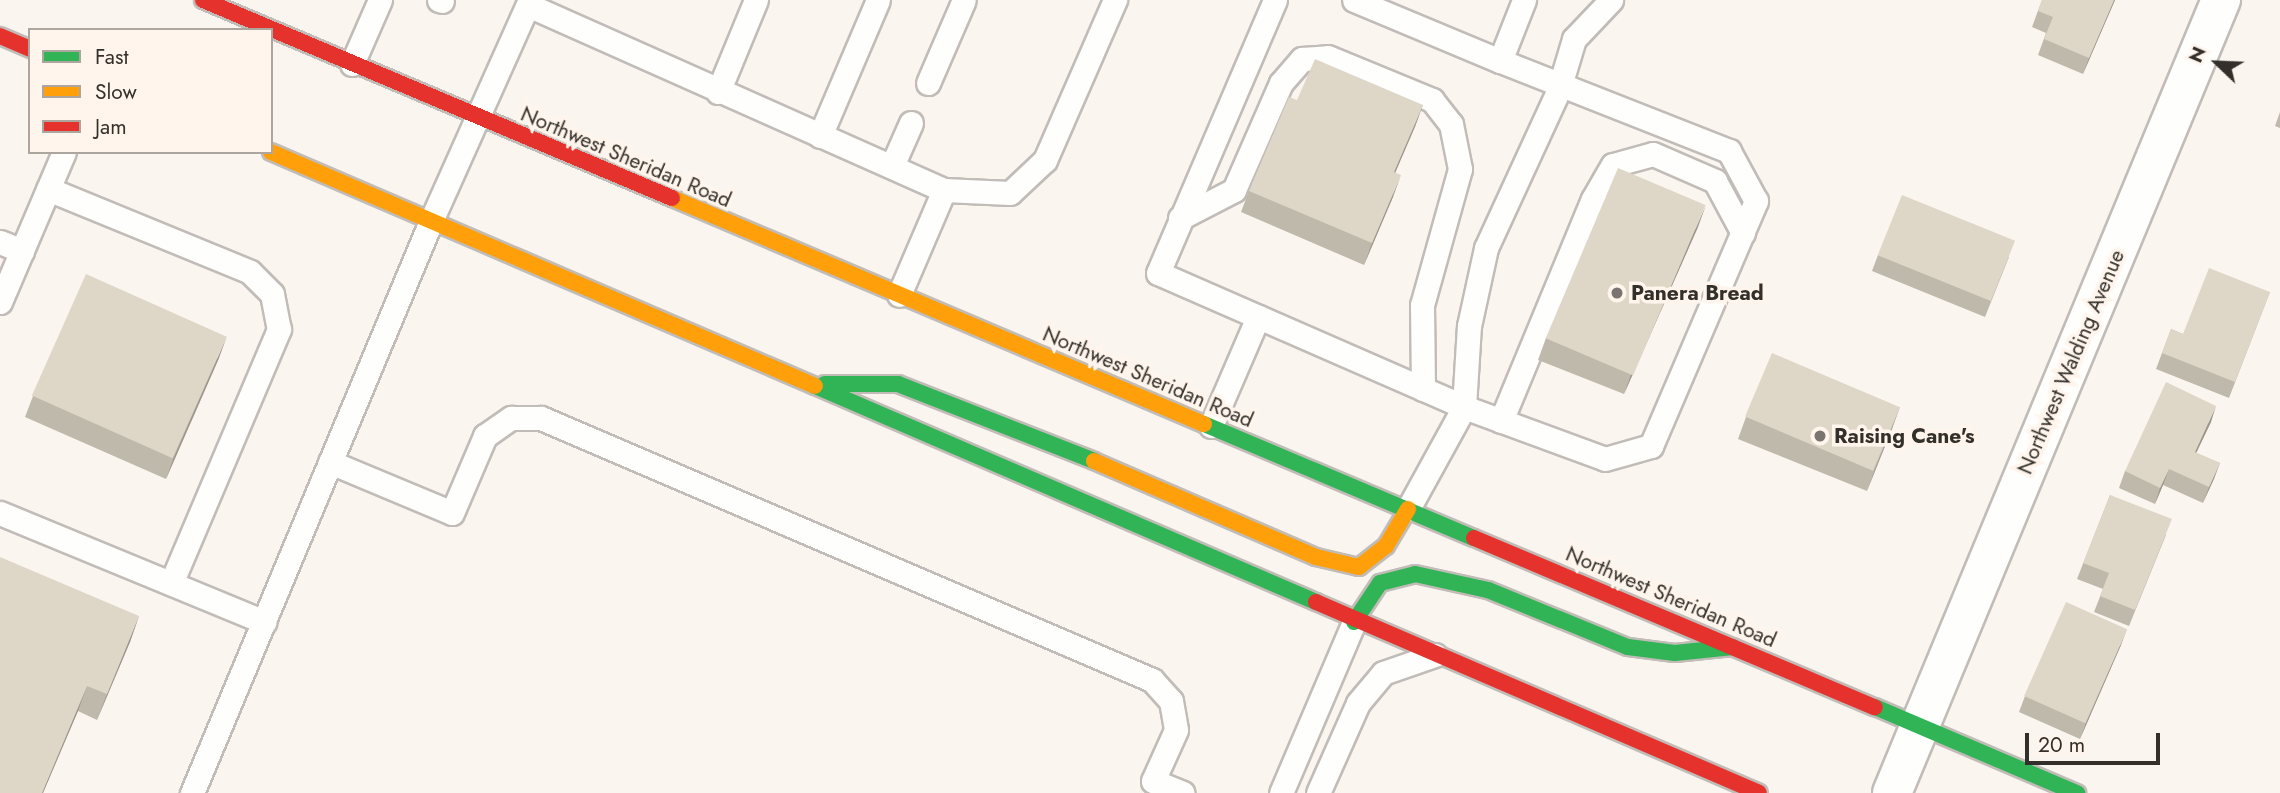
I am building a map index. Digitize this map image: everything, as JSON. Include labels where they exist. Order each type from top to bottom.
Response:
[{"type":"main road","name":"Northwest Sheridan Road","points":[[203,0],[268,28]]},
{"type":"main road","name":"Northwest Sheridan Road","points":[[273,30],[2077,793]]},
{"type":"main road","points":[[0,36],[28,48]]},
{"type":"main road","points":[[273,153],[1354,622],[1437,654],[1759,793]]},
{"type":"main road","points":[[809,384],[898,384],[1011,425],[1316,557],[1359,567],[1386,546],[1408,509]]},
{"type":"main road","points":[[1354,622],[1380,583],[1415,574],[1488,590],[1628,648],[1675,653],[1734,646]]},
{"type":"street","name":"Northwest Walding Avenue","points":[[1892,793],[2221,0]]},
{"type":"lane","points":[[352,64],[380,0]]},
{"type":"lane","points":[[718,92],[755,0]]},
{"type":"lane","points":[[820,135],[878,0]]},
{"type":"lane","points":[[928,83],[964,0]]},
{"type":"lane","points":[[192,793],[431,221],[529,3],[718,92],[944,190],[1010,193],[1045,160],[1115,0]]},
{"type":"lane","points":[[1275,0],[1158,273],[1464,407],[1605,459],[1651,446],[1756,201],[1729,151],[1559,89],[1500,61],[1354,0]]},
{"type":"lane","points":[[1500,61],[1524,0]]},
{"type":"lane","points":[[1408,509],[1464,407],[1469,326],[1486,248],[1559,89],[1574,39],[1611,0]]},
{"type":"lane","points":[[1180,218],[1234,190],[1281,83],[1302,60],[1328,57],[1432,100],[1451,124],[1460,169],[1423,293],[1423,389]]},
{"type":"lane","points":[[892,166],[911,123]]},
{"type":"lane","points":[[0,302],[63,154]]},
{"type":"lane","points":[[1501,421],[1592,199],[1613,165],[1653,155],[1715,181],[1743,233]]},
{"type":"lane","points":[[48,189],[250,272],[272,293],[279,329],[171,583]]},
{"type":"lane","points":[[899,295],[944,190]]},
{"type":"lane","points":[[0,242],[22,251]]},
{"type":"lane","points":[[1211,426],[1258,317]]},
{"type":"lane","points":[[330,461],[452,513],[485,436],[512,418],[541,418],[1152,680],[1171,701],[1176,730],[1153,781],[1183,793]]},
{"type":"lane","points":[[0,513],[264,622]]},
{"type":"lane","points":[[1281,793],[1354,622]]},
{"type":"lane","points":[[1318,793],[1366,693],[1383,673],[1437,654]]},
{"type":"building","points":[[2042,0],[2114,0],[2089,58],[2044,39],[2053,17],[2038,11]]},
{"type":"building","points":[[1315,59],[1423,105],[1394,172],[1401,175],[1372,243],[1249,191],[1289,97],[1297,100]]},
{"type":"building","name":"Panera Bread","points":[[1618,168],[1705,205],[1633,375],[1546,338]]},
{"type":"building","points":[[1902,195],[2015,241],[1991,301],[1878,255]]},
{"type":"building","points":[[2209,268],[2270,292],[2235,382],[2162,353],[2171,329],[2183,334]]},
{"type":"building","points":[[86,274],[227,337],[173,458],[32,396]]},
{"type":"building","points":[[1772,353],[1900,407],[1873,471],[1745,417]]},
{"type":"building","points":[[2166,382],[2216,406],[2195,452],[2220,463],[2209,487],[2169,469],[2160,488],[2125,471]]},
{"type":"building","points":[[2110,495],[2172,519],[2135,610],[2100,596],[2109,573],[2083,563]]},
{"type":"building","points":[[0,557],[139,616],[107,694],[87,686],[42,793],[0,793]]},
{"type":"building","points":[[2066,602],[2127,629],[2085,723],[2024,696]]},
{"type":"traffic: fast","points":[[825,384],[898,384],[1094,461]]},
{"type":"traffic: fast","points":[[815,386],[1316,602]]},
{"type":"traffic: fast","points":[[1204,424],[1474,538]]},
{"type":"traffic: fast","points":[[1354,622],[1380,583],[1415,574],[1488,590],[1628,647],[1675,653],[1733,647]]},
{"type":"traffic: fast","points":[[1875,707],[2077,793]]},
{"type":"traffic: slow","points":[[273,153],[815,386]]},
{"type":"traffic: slow","points":[[672,198],[1204,424]]},
{"type":"traffic: slow","points":[[1094,461],[1316,557],[1359,567],[1386,546],[1408,509]]},
{"type":"traffic: jam","points":[[203,0],[269,28]]},
{"type":"traffic: jam","points":[[273,30],[672,198]]},
{"type":"traffic: jam","points":[[0,36],[28,48]]},
{"type":"traffic: jam","points":[[1474,538],[1875,707]]},
{"type":"traffic: jam","points":[[1316,602],[1759,793]]},
{"type":"place","name":"Panera Bread","points":[[1617,293]]},
{"type":"place","name":"Raising Cane's","points":[[1820,436]]}]
